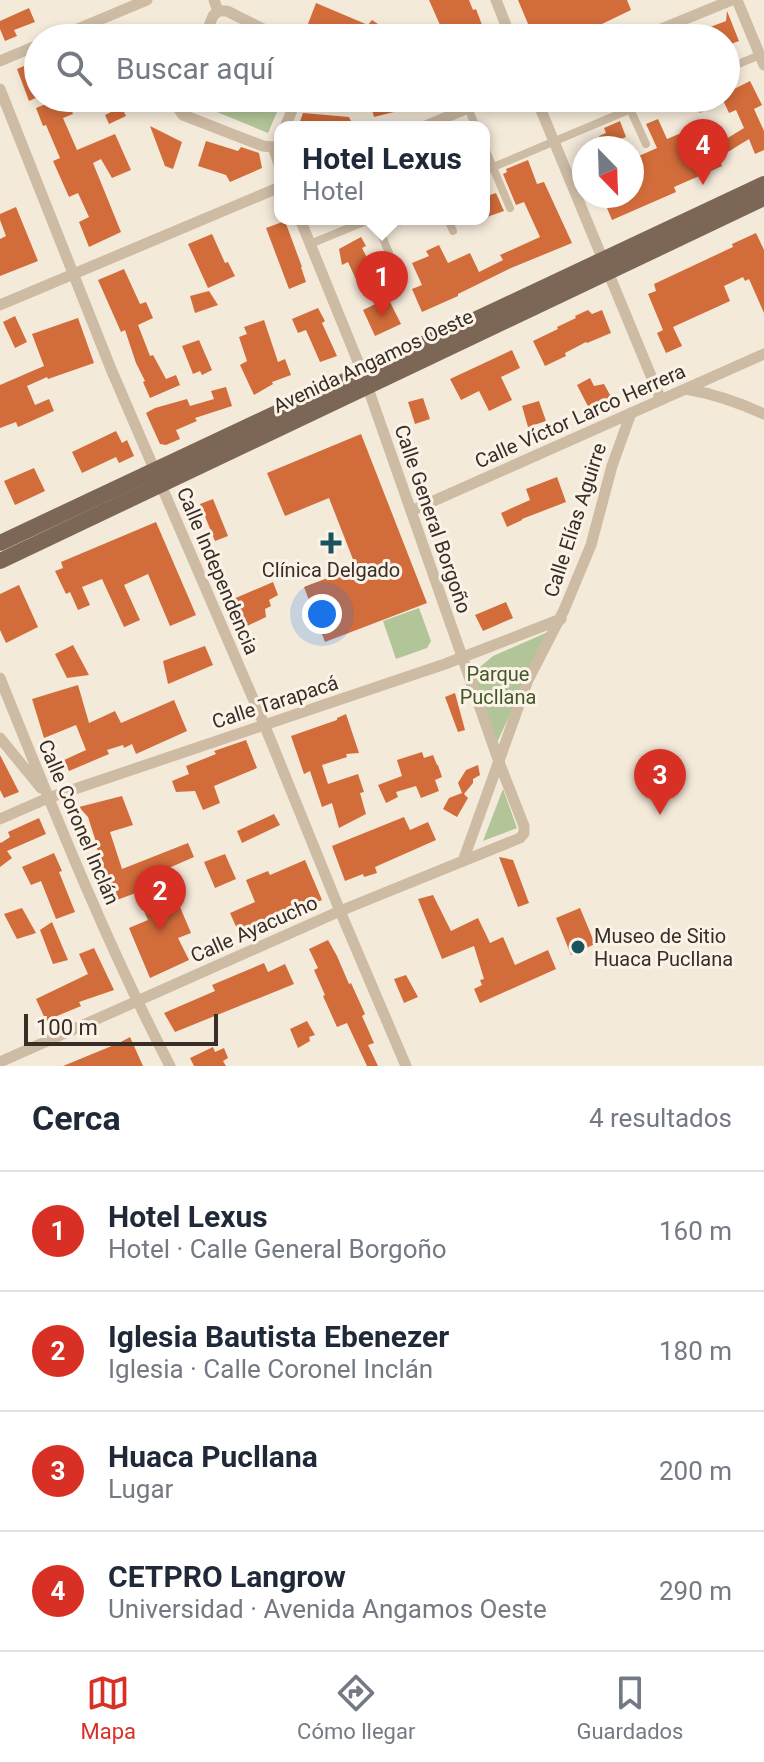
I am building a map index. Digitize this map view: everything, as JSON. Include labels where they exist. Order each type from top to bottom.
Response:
[{"type":"main road","name":"Avenida Angamos Oeste","points":[[607,266],[764,184]]},
{"type":"main road","name":"Avenida Angamos Oeste","points":[[0,543],[158,477],[607,266],[764,198]]},
{"type":"main road","name":"Avenida Angamos Oeste","points":[[0,561],[158,477]]},
{"type":"street","points":[[90,24],[147,0]]},
{"type":"street","points":[[496,0],[505,24]]},
{"type":"street","points":[[685,24],[735,0],[762,60],[740,66]]},
{"type":"street","points":[[216,6],[253,24]]},
{"type":"street","points":[[0,61],[24,51]]},
{"type":"street","name":"Calle Independencia","points":[[0,89],[72,274],[406,1066]]},
{"type":"street","points":[[181,112],[263,146],[274,143]]},
{"type":"street","points":[[437,121],[459,112]]},
{"type":"street","points":[[542,112],[661,400]]},
{"type":"street","points":[[490,168],[623,112]]},
{"type":"street","points":[[631,112],[646,144]]},
{"type":"street","points":[[490,173],[510,208]]},
{"type":"street","points":[[0,305],[274,190]]},
{"type":"street","name":"Calle General Borgoño","points":[[302,225],[366,380],[524,833]]},
{"type":"street","points":[[310,244],[358,225]]},
{"type":"street","points":[[376,225],[389,253]]},
{"type":"street","points":[[450,225],[453,231]]},
{"type":"street","name":"Calle Víctor Larco Herrera","points":[[411,511],[764,354]]},
{"type":"street","points":[[685,389],[713,394],[764,414]]},
{"type":"street","name":"Calle Elías Aguirre","points":[[463,861],[528,680],[561,619],[591,545],[612,466],[631,413]]},
{"type":"street","name":"Calle Tarapacá","points":[[0,819],[48,798],[462,657],[561,619]]},
{"type":"street","name":"Calle Coronel Inclán","points":[[0,678],[136,1001],[170,1066]]},
{"type":"street","points":[[0,738],[48,798]]},
{"type":"street","name":"Calle Ayacucho","points":[[0,1062],[340,911],[520,838],[524,833]]},
{"type":"green space","points":[[217,112],[277,112],[268,133]]},
{"type":"green space","points":[[419,608],[431,641],[427,648],[396,659],[383,621]]},
{"type":"green space","name":"Parque Pucllana","points":[[548,632],[495,747],[472,688],[480,667],[493,656]]},
{"type":"green space","points":[[503,789],[517,828],[483,841]]},
{"type":"building","points":[[429,0],[469,0],[482,24],[440,24]]},
{"type":"building","points":[[518,0],[627,0],[631,10],[602,24],[528,24]]},
{"type":"building","points":[[316,3],[366,24],[308,24]]},
{"type":"building","points":[[29,8],[35,22],[14,30],[17,36],[5,41],[0,21]]},
{"type":"building","points":[[727,11],[732,24],[718,24],[726,21]]},
{"type":"building","points":[[24,66],[24,88],[17,69]]},
{"type":"building","points":[[750,81],[762,105],[754,109],[764,131],[764,150],[755,154],[749,139],[718,158],[722,166],[674,187],[676,192],[644,206],[644,154],[657,148],[646,124],[658,119],[667,139],[703,124],[713,147],[744,128],[737,112],[740,112],[740,86]]},
{"type":"building","points":[[38,112],[72,112],[63,118],[77,150],[115,134],[131,170],[112,178],[101,159],[93,163],[121,232],[89,247],[79,222],[89,217],[78,193],[69,197],[53,161],[60,158],[46,125],[43,126]]},
{"type":"building","points":[[124,112],[126,116],[109,124],[105,115]]},
{"type":"building","points":[[373,112],[394,112],[374,117]]},
{"type":"building","points":[[303,113],[349,117],[351,121],[300,121]]},
{"type":"building","points":[[620,121],[626,136],[599,136],[606,133],[604,128]]},
{"type":"building","points":[[150,126],[182,142],[173,169],[165,166]]},
{"type":"building","points":[[206,141],[238,151],[241,147],[259,153],[262,168],[230,182],[226,175],[198,166]]},
{"type":"building","points":[[528,160],[537,184],[544,182],[572,243],[511,268],[422,312],[412,289],[422,285],[412,263],[429,256],[426,251],[439,245],[448,263],[470,253],[479,272],[503,260],[500,255],[540,237],[524,202],[516,205],[503,174],[507,172],[506,169]]},
{"type":"building","points":[[496,193],[504,211],[490,216],[490,195]]},
{"type":"building","points":[[16,207],[38,261],[0,276],[0,239],[6,236],[0,214]]},
{"type":"building","points":[[607,208],[639,208],[612,220]]},
{"type":"building","points":[[286,225],[306,282],[289,289],[266,228]]},
{"type":"building","points":[[756,233],[764,250],[764,313],[749,279],[745,281],[743,277],[724,286],[730,301],[673,327],[682,346],[666,353],[657,333],[663,330],[648,294],[656,291],[654,284]]},
{"type":"building","points":[[212,234],[225,263],[228,262],[235,276],[208,288],[188,244]]},
{"type":"building","points":[[361,237],[366,246],[362,248],[377,277],[359,286],[348,262],[342,265],[339,249]]},
{"type":"building","points":[[124,269],[140,304],[146,302],[153,318],[138,325],[150,356],[153,355],[166,379],[176,375],[180,385],[150,398],[125,330],[121,332],[98,280]]},
{"type":"building","points":[[209,291],[218,305],[195,313],[190,296]]},
{"type":"building","points":[[388,298],[401,324],[375,336],[363,310]]},
{"type":"building","points":[[318,308],[337,356],[320,362],[306,330],[298,333],[292,319]]},
{"type":"building","points":[[588,310],[592,314],[602,310],[611,333],[586,342],[545,366],[533,341]]},
{"type":"building","points":[[15,316],[27,342],[15,348],[3,322]]},
{"type":"building","points":[[78,318],[94,363],[27,386],[35,405],[49,399],[54,411],[18,427],[16,422],[0,428],[0,385],[44,366],[32,334]]},
{"type":"building","points":[[264,320],[278,362],[285,359],[291,375],[272,382],[254,395],[240,365],[247,361],[239,337],[247,334],[244,327]]},
{"type":"building","points":[[199,340],[212,370],[202,375],[200,371],[193,374],[182,346]]},
{"type":"building","points":[[512,350],[520,368],[501,377],[512,400],[489,411],[479,391],[461,400],[450,379]]},
{"type":"building","points":[[590,378],[594,386],[604,384],[615,404],[593,416],[577,385]]},
{"type":"building","points":[[226,387],[232,406],[195,418],[197,421],[176,430],[180,439],[166,445],[160,444],[146,413],[187,399],[190,406],[214,399],[211,391]]},
{"type":"building","points":[[423,398],[430,419],[415,424],[408,402]]},
{"type":"building","points":[[539,401],[546,421],[528,427],[522,406]]},
{"type":"building","points":[[116,431],[122,443],[127,440],[134,456],[119,463],[116,457],[82,473],[72,452]]},
{"type":"building","points":[[361,434],[427,603],[325,642],[304,587],[356,567],[329,498],[285,516],[267,473]]},
{"type":"building","points":[[34,468],[45,491],[15,505],[4,481]]},
{"type":"building","points":[[557,477],[566,502],[507,527],[501,513],[530,500],[526,489]]},
{"type":"building","points":[[213,499],[228,536],[215,541],[200,504]]},
{"type":"building","points":[[156,522],[196,615],[170,626],[148,574],[124,585],[140,620],[124,627],[102,579],[82,587],[90,605],[78,610],[55,571],[63,568],[61,562]]},
{"type":"building","points":[[273,582],[278,595],[269,600],[271,606],[265,609],[266,617],[247,626],[231,600]]},
{"type":"building","points":[[19,585],[38,627],[6,643],[0,630],[0,594]]},
{"type":"building","points":[[506,602],[513,618],[483,631],[475,615]]},
{"type":"building","points":[[73,645],[89,675],[67,678],[55,654]]},
{"type":"building","points":[[205,646],[213,665],[168,684],[163,661]]},
{"type":"building","points":[[78,685],[89,723],[115,711],[121,723],[174,700],[187,731],[136,754],[132,744],[107,750],[109,754],[69,771],[64,760],[86,750],[76,725],[44,738],[32,699]]},
{"type":"building","points":[[455,693],[465,730],[458,732],[445,697]]},
{"type":"building","points":[[346,714],[359,753],[346,754],[347,757],[322,765],[328,784],[358,774],[366,814],[339,828],[332,803],[322,807],[310,771],[304,774],[291,736]]},
{"type":"building","points":[[246,740],[257,768],[214,786],[220,803],[203,810],[195,791],[176,792],[172,781],[189,774],[186,766],[216,754],[214,751]]},
{"type":"building","points":[[422,752],[424,758],[433,755],[438,765],[442,777],[435,780],[439,791],[421,798],[416,786],[396,792],[398,797],[386,803],[378,785],[402,776],[397,760]]},
{"type":"building","points":[[0,755],[19,792],[4,798],[0,790]]},
{"type":"building","points":[[478,765],[480,775],[473,779],[464,794],[468,798],[457,817],[443,809],[449,798],[462,793],[458,783],[466,770]]},
{"type":"building","points":[[122,796],[133,825],[110,832],[122,869],[188,843],[194,857],[162,871],[166,880],[150,887],[162,915],[180,907],[191,933],[178,938],[189,960],[150,978],[129,928],[148,920],[136,893],[114,901],[88,817],[79,807]]},
{"type":"building","points":[[274,814],[280,825],[242,843],[237,831]]},
{"type":"building","points":[[404,817],[410,830],[428,822],[436,840],[375,867],[377,873],[364,877],[363,874],[345,881],[332,846]]},
{"type":"building","points":[[39,818],[46,834],[7,851],[12,858],[0,867],[0,842],[10,837],[8,832]]},
{"type":"building","points":[[54,853],[75,912],[56,919],[41,881],[31,885],[22,867]]},
{"type":"building","points":[[225,854],[236,879],[215,888],[204,862]]},
{"type":"building","points":[[499,857],[513,860],[529,903],[518,907]]},
{"type":"building","points":[[305,860],[322,900],[266,924],[263,919],[238,931],[230,913],[255,902],[246,880],[268,871],[270,875]]},
{"type":"building","points":[[433,895],[451,931],[478,918],[490,943],[503,937],[515,965],[548,950],[556,969],[480,1003],[474,989],[482,985],[480,980],[484,979],[474,946],[442,959],[418,899]]},
{"type":"building","points":[[22,908],[36,933],[17,939],[4,914]]},
{"type":"building","points":[[580,908],[595,944],[571,955],[556,918]]},
{"type":"building","points":[[52,922],[68,960],[53,964],[40,930]]},
{"type":"building","points":[[328,940],[365,1014],[362,1016],[374,1043],[368,1045],[378,1066],[367,1066],[347,1023],[337,1027],[323,996],[314,970],[318,968],[309,949]]},
{"type":"building","points":[[94,948],[114,990],[79,1002],[81,1006],[47,1023],[36,999],[88,974],[79,954]]},
{"type":"building","points":[[264,963],[268,972],[285,964],[294,984],[175,1032],[164,1013],[215,991],[212,985]]},
{"type":"building","points":[[406,975],[418,997],[404,1003],[394,979]]},
{"type":"building","points":[[307,1021],[315,1035],[298,1048],[290,1029]]},
{"type":"building","points":[[130,1037],[143,1066],[63,1066],[119,1043]]},
{"type":"building","points":[[213,1047],[215,1052],[224,1048],[228,1058],[223,1061],[226,1066],[194,1066],[190,1058]]},
{"type":"place","name":"CETPRO Langrow","points":[[703,185]]},
{"type":"place","name":"Hotel Lexus","points":[[382,317]]},
{"type":"place","name":"Clínica Delgado","points":[[331,543]]},
{"type":"place","name":"Huaca Pucllana","points":[[660,815]]},
{"type":"place","name":"Iglesia Bautista Ebenezer","points":[[160,931]]},
{"type":"place","name":"Museo de Sitio Huaca Pucllana","points":[[578,947]]}]
